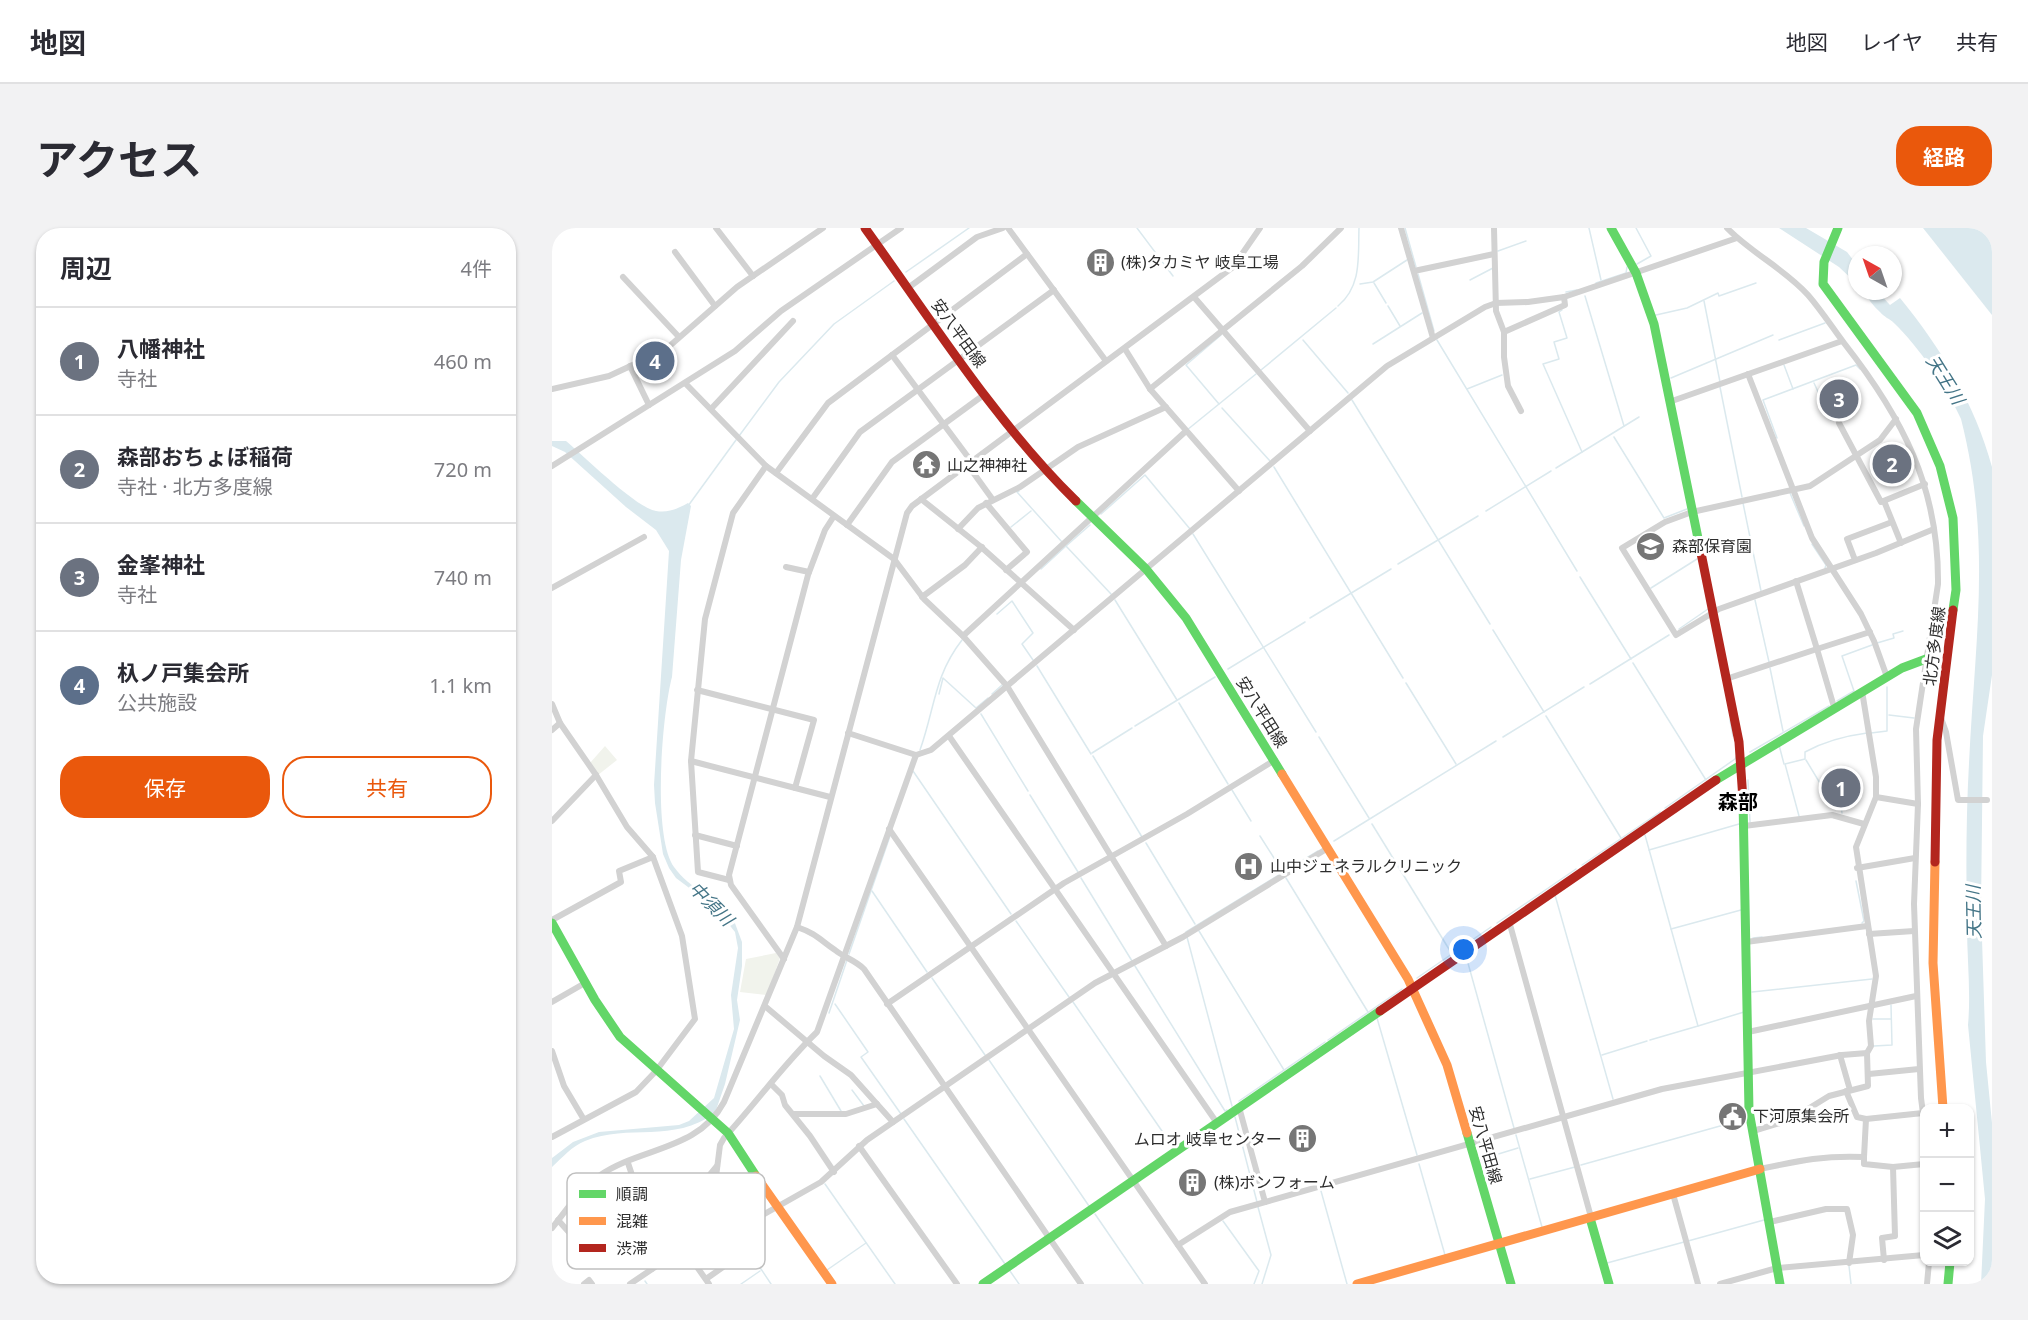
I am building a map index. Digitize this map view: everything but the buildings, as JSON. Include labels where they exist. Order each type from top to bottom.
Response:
[{"type":"street","points":[[716,228],[753,276]]},
{"type":"street","points":[[552,389],[609,376],[664,350],[753,276],[823,228]]},
{"type":"street","name":"安八平田線","points":[[865,228],[1012,431],[1044,470],[1146,569],[1201,640],[1275,760],[1413,988],[1447,1065],[1511,1284]]},
{"type":"street","points":[[552,466],[735,351],[782,311],[901,228]]},
{"type":"street","points":[[908,288],[977,237],[1003,228]]},
{"type":"street","points":[[1008,228],[1106,362]]},
{"type":"street","points":[[607,1173],[691,1138],[712,1118],[724,1102],[766,1007],[797,927],[907,513],[921,499],[1233,267],[1260,228]]},
{"type":"street","points":[[1150,389],[1302,266],[1341,228]]},
{"type":"street","points":[[1401,228],[1433,338]]},
{"type":"street","points":[[1494,228],[1496,310],[1504,332],[1504,357],[1508,386],[1521,411]]},
{"type":"street","points":[[1611,228],[1636,273],[1654,324],[1672,401],[1742,762],[1749,1112],[1780,1284]]},
{"type":"street","points":[[1727,228],[1808,294],[1879,388],[1917,459],[1925,484],[1934,529],[1938,584],[1916,729],[1918,804],[1914,931],[1922,1104]]},
{"type":"street","name":"北方多度線","points":[[1838,228],[1822,264],[1821,274],[1826,288],[1917,412],[1929,436],[1948,492],[1955,538],[1956,590],[1940,717],[1936,773],[1934,963],[1943,1104]]},
{"type":"street","points":[[848,733],[916,755],[931,750],[1388,366],[1433,338],[1496,303],[1564,297],[1737,238]]},
{"type":"street","points":[[675,252],[715,306]]},
{"type":"street","points":[[776,473],[828,403],[1027,254]]},
{"type":"street","points":[[1414,271],[1494,254]]},
{"type":"street","points":[[623,277],[679,337]]},
{"type":"street","points":[[812,499],[860,432],[1054,290]]},
{"type":"street","points":[[1194,297],[1310,431]]},
{"type":"street","points":[[1504,332],[1565,305],[1564,297]]},
{"type":"street","points":[[711,409],[792,321]]},
{"type":"street","points":[[1672,401],[1842,341]]},
{"type":"street","points":[[1125,349],[1150,389],[1239,491]]},
{"type":"street","points":[[892,355],[944,424],[993,500]]},
{"type":"street","points":[[630,366],[649,405]]},
{"type":"street","points":[[1748,374],[1812,538],[1870,632],[1887,677]]},
{"type":"street","points":[[685,383],[766,466],[894,559],[922,597],[963,636],[1007,686],[1166,946]]},
{"type":"street","points":[[847,525],[887,468],[985,394]]},
{"type":"street","points":[[958,529],[986,503],[1089,441],[1166,407]]},
{"type":"street","points":[[1896,419],[1880,440],[1810,486],[1692,512],[1665,522],[1622,548],[1676,635],[1713,612],[1934,529]]},
{"type":"street","points":[[1839,423],[1881,502],[1925,484]]},
{"type":"street","points":[[963,636],[1186,431]]},
{"type":"street","points":[[766,466],[733,513],[705,619],[691,761],[698,872],[729,880],[784,959]]},
{"type":"street","points":[[921,499],[981,548],[1074,630]]},
{"type":"street","points":[[1884,501],[1901,543]]},
{"type":"street","points":[[986,503],[1027,552],[1006,570]]},
{"type":"street","points":[[729,880],[809,572],[825,530],[834,516]]},
{"type":"street","points":[[1855,560],[1847,538],[1892,522]]},
{"type":"street","points":[[552,588],[644,537]]},
{"type":"street","points":[[922,597],[965,565],[981,548]]},
{"type":"street","points":[[786,567],[809,572]]},
{"type":"street","points":[[1796,581],[1834,707]]},
{"type":"street","points":[[1726,679],[1870,632]]},
{"type":"street","points":[[983,1284],[1742,762],[1887,677],[1926,659]]},
{"type":"street","points":[[697,690],[814,720],[795,788]]},
{"type":"street","points":[[1753,1131],[1790,1120],[1829,1096],[1868,1086],[1867,1053],[1871,1046],[1869,1021],[1876,976],[1857,868],[1856,847],[1876,797],[1876,777],[1862,691]]},
{"type":"street","points":[[552,704],[560,723],[596,775],[627,827],[653,857],[680,929],[695,1019],[656,1071],[636,1092],[552,1137]]},
{"type":"street","points":[[1940,717],[1947,732],[1958,800],[1988,800]]},
{"type":"street","points":[[552,730],[560,723]]},
{"type":"street","points":[[949,736],[1217,1123]]},
{"type":"street","points":[[716,1173],[720,1145],[728,1133],[823,1022],[916,755]]},
{"type":"street","points":[[887,1004],[1056,889],[1275,760]]},
{"type":"street","points":[[691,761],[830,797]]},
{"type":"street","points":[[552,821],[596,775]]},
{"type":"street","points":[[1876,797],[1918,804]]},
{"type":"street","points":[[1744,826],[1832,815],[1864,824]]},
{"type":"street","points":[[889,829],[1205,1284]]},
{"type":"street","points":[[696,835],[737,846]]},
{"type":"street","points":[[765,1212],[834,1172],[859,1146],[1095,983],[1166,946],[1328,848]]},
{"type":"street","points":[[653,857],[619,871],[621,882],[552,922],[585,982],[620,1037],[728,1133],[756,1173]]},
{"type":"street","points":[[1857,868],[1915,858]]},
{"type":"street","points":[[1509,921],[1609,1284]]},
{"type":"street","points":[[1746,942],[1867,926]]},
{"type":"street","points":[[797,927],[822,938],[845,957],[855,960],[864,969],[1081,1284]]},
{"type":"street","points":[[1869,934],[1914,931]]},
{"type":"street","points":[[552,1002],[585,982]]},
{"type":"street","points":[[1748,1032],[1916,996]]},
{"type":"street","points":[[766,1007],[824,1056],[851,1075],[893,1122]]},
{"type":"street","points":[[552,1051],[564,1086],[584,1118]]},
{"type":"street","points":[[1178,1245],[1221,1216],[1564,1116],[1662,1089],[1748,1075],[1840,1055],[1867,1053]]},
{"type":"street","points":[[1840,1055],[1848,1091],[1857,1117],[1866,1119],[1920,1113]]},
{"type":"street","points":[[1869,1074],[1919,1069]]},
{"type":"street","points":[[771,1084],[782,1095],[785,1105],[794,1114],[834,1172]]},
{"type":"street","points":[[794,1114],[846,1114],[877,1104]]},
{"type":"street","points":[[1235,1109],[1260,1203]]},
{"type":"street","points":[[1866,1119],[1864,1164],[1893,1167],[1920,1164]]},
{"type":"street","points":[[859,1146],[957,1284]]},
{"type":"street","points":[[1357,1284],[1760,1169],[1816,1156],[1864,1157]]},
{"type":"street","points":[[628,1163],[631,1173]]},
{"type":"street","points":[[711,1173],[717,1165]]},
{"type":"street","points":[[1884,1260],[1882,1238],[1895,1236],[1893,1167]]},
{"type":"street","points":[[765,1186],[801,1243],[832,1284]]},
{"type":"street","points":[[1673,1194],[1698,1284]]},
{"type":"street","points":[[1770,1222],[1826,1209],[1848,1209],[1852,1234],[1848,1263]]},
{"type":"street","points":[[552,1228],[567,1210]]},
{"type":"street","points":[[558,1220],[567,1231]]},
{"type":"street","points":[[1720,1284],[1778,1268],[1920,1256]]},
{"type":"street","points":[[1927,1284],[1929,1266]]},
{"type":"street","points":[[1948,1284],[1950,1266]]},
{"type":"street","points":[[630,1284],[652,1269]]},
{"type":"street","points":[[699,1269],[708,1282],[723,1269]]},
{"type":"street","points":[[584,1284],[589,1280],[592,1284]]},
{"type":"shaded area","points":[[605,746],[617,760],[598,775],[590,763]]},
{"type":"shaded area","points":[[776,953],[780,958],[767,995],[740,992],[746,959]]},
{"type":"water","points":[[1779,228],[1806,228],[1847,252],[1848,276],[1839,267]]},
{"type":"water","points":[[1923,228],[1992,228],[1992,315]]},
{"type":"water","name":"天王川","points":[[1870,300],[1885,300],[1890,305],[1902,300],[1915,317],[1943,357],[1966,399],[1992,467],[1992,675],[1983,736],[1981,908],[1986,1062],[1992,1123],[1992,1284],[1981,1284],[1985,1199],[1968,1025],[1967,824],[1979,590],[1976,506],[1961,419],[1955,407],[1913,343]]},
{"type":"water","name":"中須川","points":[[552,441],[566,441],[623,491],[647,508],[665,511],[688,503],[691,506],[681,560],[672,677],[662,745],[663,829],[667,851],[674,867],[687,881],[733,918],[742,942],[742,966],[737,1000],[740,1020],[725,1084],[715,1113],[683,1128],[618,1133],[585,1141],[571,1149],[552,1167],[552,1158],[573,1142],[599,1132],[679,1125],[689,1121],[714,1098],[734,1029],[731,995],[738,948],[735,932],[716,908],[676,878],[663,854],[654,785],[669,551],[656,530],[626,507],[565,452],[552,446]]},
{"type":"waterway","points":[[906,272],[969,228]]},
{"type":"waterway","points":[[1137,228],[1173,276]]},
{"type":"waterway","points":[[1338,306],[1346,298],[1355,280],[1359,228]]},
{"type":"waterway","points":[[1405,228],[1416,267]]},
{"type":"waterway","points":[[1589,228],[1601,280]]},
{"type":"waterway","points":[[1636,228],[1651,256],[1637,264]]},
{"type":"waterway","points":[[1498,251],[1526,241]]},
{"type":"waterway","points":[[1360,284],[1373,282],[1407,260]]},
{"type":"waterway","points":[[1596,283],[1626,273],[1627,267]]},
{"type":"waterway","points":[[1470,280],[1493,268]]},
{"type":"waterway","points":[[1418,274],[1434,331]]},
{"type":"waterway","points":[[739,436],[779,382],[834,324],[894,281]]},
{"type":"waterway","points":[[1374,283],[1386,303]]},
{"type":"waterway","points":[[1656,315],[1687,308],[1718,293],[1719,296],[1756,283]]},
{"type":"waterway","points":[[1566,292],[1577,290]]},
{"type":"waterway","points":[[1585,296],[1624,426]]},
{"type":"waterway","points":[[1704,301],[1720,382]]},
{"type":"waterway","points":[[1388,306],[1400,326]]},
{"type":"waterway","points":[[1261,370],[1336,308]]},
{"type":"waterway","points":[[1562,310],[1559,312],[1567,338],[1554,342],[1559,359],[1543,364],[1582,452]]},
{"type":"waterway","points":[[1373,344],[1422,313]]},
{"type":"waterway","points":[[1779,340],[1825,323]]},
{"type":"waterway","points":[[1219,404],[1186,365],[1221,335]]},
{"type":"waterway","points":[[1671,378],[1773,335]]},
{"type":"waterway","points":[[1303,340],[1348,393]]},
{"type":"waterway","points":[[1437,340],[1577,571]]},
{"type":"waterway","points":[[1784,365],[1793,389]]},
{"type":"waterway","points":[[1777,438],[1763,400],[1856,365],[1860,369]]},
{"type":"waterway","points":[[1187,430],[1256,374]]},
{"type":"waterway","points":[[1467,389],[1502,375]]},
{"type":"waterway","points":[[1814,383],[1831,420]]},
{"type":"waterway","points":[[1720,387],[1742,497]]},
{"type":"waterway","points":[[1352,400],[1490,624]]},
{"type":"waterway","points":[[1222,408],[1270,461]]},
{"type":"waterway","points":[[1556,468],[1639,417]]},
{"type":"waterway","points":[[1614,437],[1664,518],[1687,509]]},
{"type":"waterway","points":[[688,506],[736,440]]},
{"type":"waterway","points":[[1274,467],[1403,678]]},
{"type":"waterway","points":[[1486,511],[1551,471]]},
{"type":"waterway","points":[[1101,514],[1145,475],[1190,529]]},
{"type":"waterway","points":[[1019,491],[1017,492],[1062,542]]},
{"type":"waterway","points":[[1790,493],[1804,526]]},
{"type":"waterway","points":[[1743,503],[1761,591]]},
{"type":"waterway","points":[[1011,527],[1031,511]]},
{"type":"waterway","points":[[1398,564],[1478,516]]},
{"type":"waterway","points":[[1090,525],[1066,546],[1111,594]]},
{"type":"waterway","points":[[1193,534],[1316,732]]},
{"type":"waterway","points":[[1812,544],[1826,565],[1825,568]]},
{"type":"waterway","points":[[1041,569],[1066,546]]},
{"type":"waterway","points":[[1651,588],[1697,559]]},
{"type":"waterway","points":[[1310,618],[1391,569]]},
{"type":"waterway","points":[[1580,577],[1631,659]]},
{"type":"waterway","points":[[1115,600],[1177,700]]},
{"type":"waterway","points":[[1755,600],[1769,662]]},
{"type":"waterway","points":[[997,614],[1012,601],[1033,633],[1022,644],[1033,660]]},
{"type":"waterway","points":[[1679,629],[1708,609]]},
{"type":"waterway","points":[[1228,669],[1305,622]]},
{"type":"waterway","points":[[1493,630],[1544,712]]},
{"type":"waterway","points":[[1877,643],[1894,638],[1893,634],[1903,631]]},
{"type":"waterway","points":[[1590,684],[1669,635]]},
{"type":"waterway","points":[[920,750],[940,680],[962,640]]},
{"type":"waterway","points":[[1837,701],[1854,691],[1842,656],[1872,645]]},
{"type":"waterway","points":[[1633,663],[1706,780]]},
{"type":"waterway","points":[[1037,666],[1091,754]]},
{"type":"waterway","points":[[1770,668],[1783,731]]},
{"type":"waterway","points":[[1135,726],[1215,677]]},
{"type":"waterway","points":[[939,694],[943,678],[976,708],[988,698]]},
{"type":"waterway","points":[[1406,683],[1456,764]]},
{"type":"waterway","points":[[992,694],[1002,685]]},
{"type":"waterway","points":[[1503,737],[1584,687]]},
{"type":"waterway","points":[[1871,733],[1887,731],[1887,687]]},
{"type":"waterway","points":[[1179,703],[1228,784]]},
{"type":"waterway","points":[[1750,752],[1829,706]]},
{"type":"waterway","points":[[981,714],[1028,791]]},
{"type":"waterway","points":[[1889,715],[1914,718]]},
{"type":"waterway","points":[[1546,716],[1621,838]]},
{"type":"waterway","points":[[1730,720],[1733,736]]},
{"type":"waterway","points":[[1092,753],[1132,728]]},
{"type":"waterway","points":[[1799,816],[1785,764],[1805,759],[1805,752],[1827,742],[1867,733]]},
{"type":"waterway","points":[[1319,737],[1369,818]]},
{"type":"waterway","points":[[1334,841],[1496,741]]},
{"type":"waterway","points":[[1779,745],[1784,764]]},
{"type":"waterway","points":[[1665,808],[1735,759],[1737,755]]},
{"type":"waterway","points":[[1093,756],[1142,837]]},
{"type":"waterway","points":[[1806,760],[1832,803],[1840,801],[1842,813]]},
{"type":"waterway","points":[[913,771],[1011,914]]},
{"type":"waterway","points":[[1748,780],[1750,822]]},
{"type":"waterway","points":[[1232,790],[1251,821]]},
{"type":"waterway","points":[[1030,795],[1078,872]]},
{"type":"waterway","points":[[1582,865],[1660,812]]},
{"type":"waterway","points":[[1372,824],[1452,954]]},
{"type":"waterway","points":[[1649,850],[1739,824]]},
{"type":"waterway","points":[[1645,835],[1698,1026],[1744,1012]]},
{"type":"waterway","points":[[849,954],[890,836]]},
{"type":"waterway","points":[[1260,836],[1274,858]]},
{"type":"waterway","points":[[1146,843],[1195,924]]},
{"type":"waterway","points":[[1186,932],[1318,851]]},
{"type":"waterway","points":[[1497,923],[1576,869]]},
{"type":"waterway","points":[[1081,878],[1132,961]]},
{"type":"waterway","points":[[1286,878],[1368,1012]]},
{"type":"waterway","points":[[1856,881],[1864,921],[1862,923]]},
{"type":"waterway","points":[[872,891],[927,972]]},
{"type":"waterway","points":[[1555,895],[1613,1099]]},
{"type":"waterway","points":[[1671,929],[1741,910]]},
{"type":"waterway","points":[[1016,921],[1069,997]]},
{"type":"waterway","points":[[1417,978],[1491,927]]},
{"type":"waterway","points":[[1199,931],[1284,1070]]},
{"type":"waterway","points":[[1187,937],[1232,1106]]},
{"type":"waterway","points":[[1753,938],[1762,937]]},
{"type":"waterway","points":[[1466,956],[1514,1128]]},
{"type":"waterway","points":[[829,1013],[847,960]]},
{"type":"waterway","points":[[1135,966],[1225,1111],[1227,1110]]},
{"type":"waterway","points":[[932,978],[985,1055]]},
{"type":"waterway","points":[[1752,992],[1872,979]]},
{"type":"waterway","points":[[1328,1040],[1402,989]]},
{"type":"waterway","points":[[1073,1002],[1173,1147]]},
{"type":"waterway","points":[[835,1004],[868,1052],[861,1057],[901,1114]]},
{"type":"waterway","points":[[1874,1046],[1892,1045],[1891,1005]]},
{"type":"waterway","points":[[1377,1018],[1417,1155]]},
{"type":"waterway","points":[[1873,1019],[1891,1019]]},
{"type":"waterway","points":[[1650,1040],[1698,1026]]},
{"type":"waterway","points":[[1602,1055],[1647,1041]]},
{"type":"waterway","points":[[1239,1101],[1325,1042]]},
{"type":"waterway","points":[[989,1060],[1089,1206]]},
{"type":"waterway","points":[[820,1076],[841,1111]]},
{"type":"waterway","points":[[852,1090],[864,1106]]},
{"type":"waterway","points":[[1235,1117],[1257,1202]]},
{"type":"waterway","points":[[904,1119],[1005,1264]]},
{"type":"waterway","points":[[1581,1165],[1745,1119]]},
{"type":"waterway","points":[[1516,1135],[1542,1227]]},
{"type":"waterway","points":[[1482,1159],[1518,1148]]},
{"type":"waterway","points":[[1419,1164],[1445,1255]]},
{"type":"waterway","points":[[1530,1179],[1575,1167]]},
{"type":"waterway","points":[[825,1184],[895,1284]]},
{"type":"waterway","points":[[1321,1191],[1347,1284]]},
{"type":"waterway","points":[[1258,1207],[1271,1255],[1262,1284]]},
{"type":"waterway","points":[[1095,1214],[1143,1284]]},
{"type":"waterway","points":[[1688,1241],[1764,1220]]},
{"type":"waterway","points":[[1223,1221],[1259,1271],[1254,1284]]},
{"type":"waterway","points":[[1607,1263],[1684,1242]]},
{"type":"waterway","points":[[827,1270],[866,1243]]},
{"type":"waterway","points":[[1849,1266],[1851,1284]]},
{"type":"waterway","points":[[761,1269],[771,1284]]},
{"type":"waterway","points":[[741,1284],[760,1271]]},
{"type":"waterway","points":[[1010,1271],[1019,1284]]},
{"type":"traffic: fast","points":[[1611,228],[1636,273],[1654,324],[1700,548]]},
{"type":"traffic: fast","points":[[1838,228],[1824,262],[1823,284],[1917,413],[1940,466],[1953,518],[1956,590],[1953,610]]},
{"type":"traffic: fast","points":[[1076,501],[1146,569],[1186,618],[1282,774]]},
{"type":"traffic: fast","points":[[1716,780],[1902,668],[1926,659]]},
{"type":"traffic: fast","points":[[1743,800],[1749,1111],[1780,1284]]},
{"type":"traffic: fast","points":[[552,923],[595,1000],[620,1037],[728,1133],[754,1173]]},
{"type":"traffic: fast","points":[[983,1284],[1380,1011]]},
{"type":"traffic: fast","points":[[1467,1133],[1511,1284]]},
{"type":"traffic: fast","points":[[1590,1218],[1609,1284]]},
{"type":"traffic: fast","points":[[1948,1284],[1950,1266]]},
{"type":"traffic: slow","points":[[1282,774],[1408,979],[1447,1065],[1467,1133]]},
{"type":"traffic: slow","points":[[1935,862],[1933,963],[1943,1104]]},
{"type":"traffic: slow","points":[[1357,1284],[1760,1169]]},
{"type":"traffic: slow","points":[[765,1189],[832,1284]]},
{"type":"traffic: jam","points":[[865,228],[992,405],[1019,439],[1076,501]]},
{"type":"traffic: jam","points":[[1700,548],[1739,742],[1743,800]]},
{"type":"traffic: jam","points":[[1935,862],[1937,740],[1953,610]]},
{"type":"traffic: jam","points":[[1380,1011],[1716,780]]},
{"type":"place","name":"(株)タカミヤ 岐阜工場","points":[[1100,262]]},
{"type":"place","name":"杁ノ戸集会所","points":[[655,361]]},
{"type":"place","name":"金峯神社","points":[[1839,399]]},
{"type":"place","name":"森部おちょぼ稲荷","points":[[1892,464]]},
{"type":"place","name":"山之神神社","points":[[926,465]]},
{"type":"place","name":"森部保育園","points":[[1651,546]]},
{"type":"place","name":"八幡神社","points":[[1841,788]]},
{"type":"place","name":"山中ジェネラルクリニック","points":[[1249,866]]},
{"type":"place","name":"下河原集会所","points":[[1732,1116]]},
{"type":"place","name":"ムロオ 岐阜センター","points":[[1303,1139]]},
{"type":"place","name":"(株)ボンフォーム","points":[[1193,1182]]},
{"type":"district","name":"森部","points":[[1738,802]]}]
